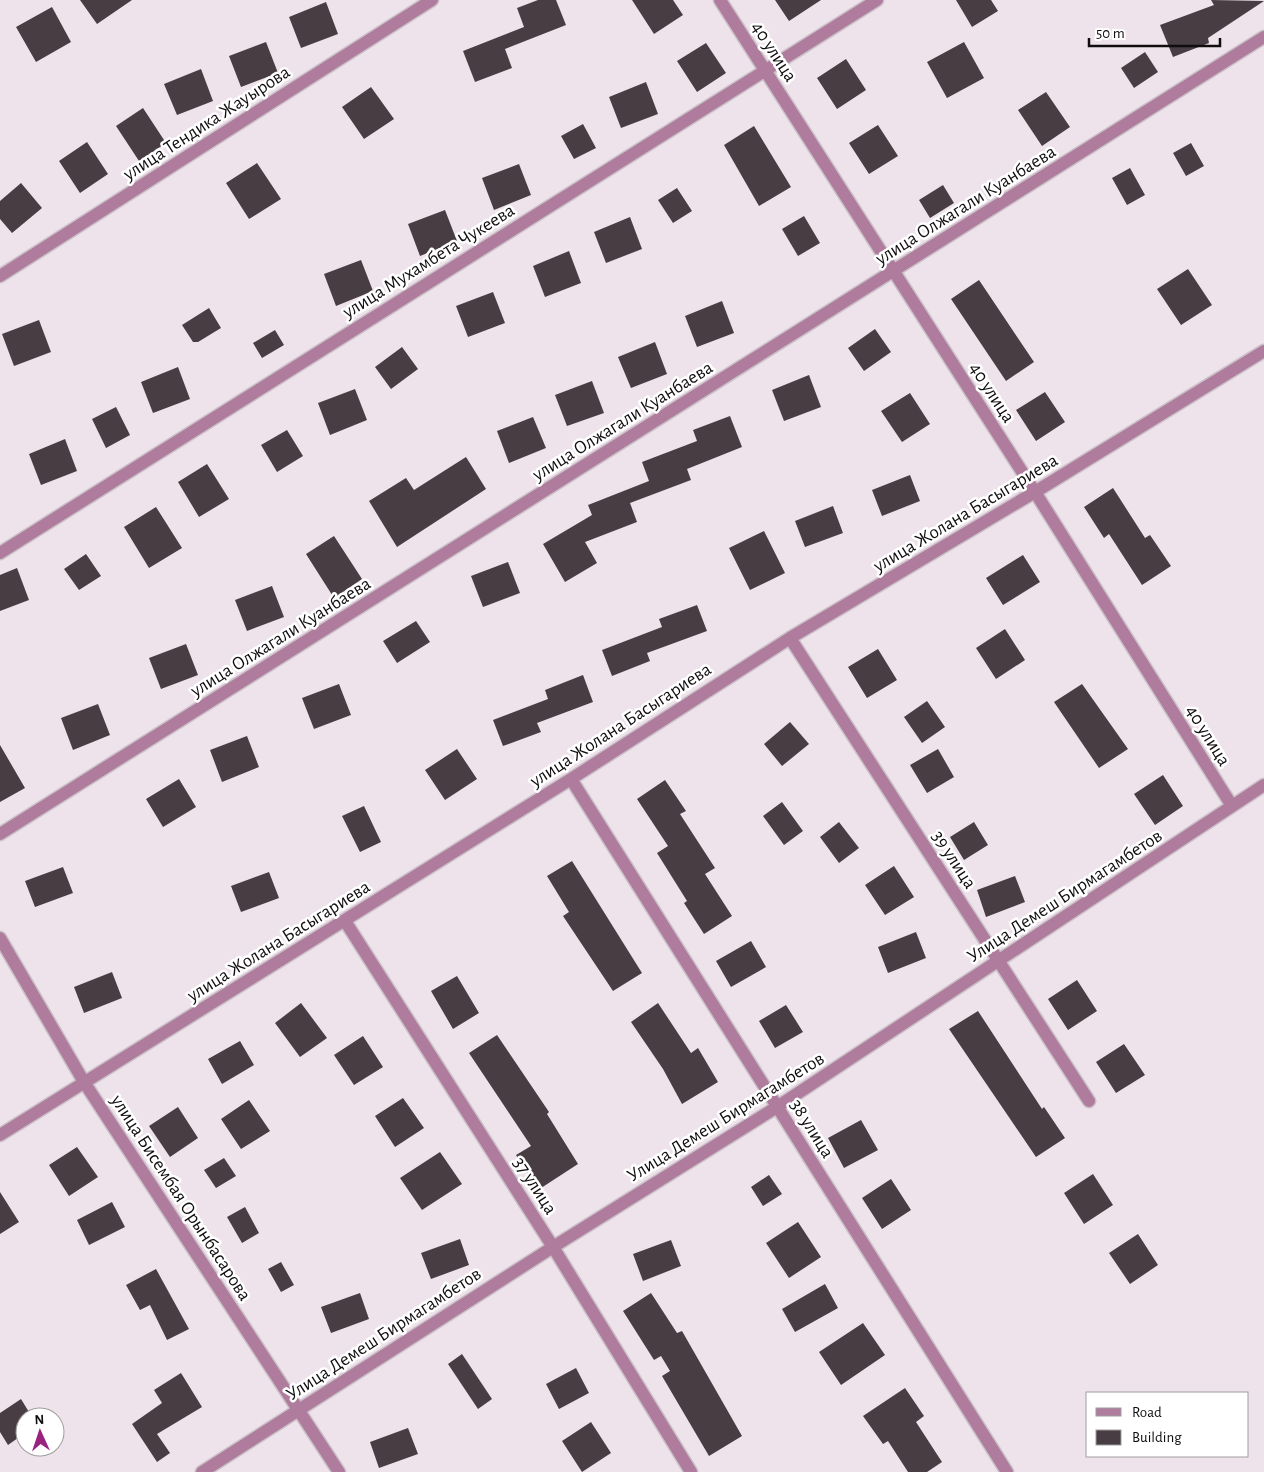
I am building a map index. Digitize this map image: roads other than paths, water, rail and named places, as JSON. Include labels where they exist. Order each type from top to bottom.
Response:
[{"type":"street","name":"улица Тендика Жауырова","points":[[0,276],[432,0]]},
{"type":"street","name":"40 улица","points":[[720,0],[892,272],[1035,492],[1232,806]]},
{"type":"street","name":"улица Мухамбета Чукеева","points":[[0,553],[877,0]]},
{"type":"street","name":"улица Олжагали Куанбаева","points":[[0,834],[1264,37]]},
{"type":"street","name":"улица Жолана Басыгариева","points":[[0,1135],[571,779],[790,638],[1035,492],[1264,351]]},
{"type":"street","name":"39 улица","points":[[790,638],[1089,1101]]},
{"type":"street","name":"38 улица","points":[[571,779],[1007,1472]]},
{"type":"street","name":"Улица Демеш Бирмагамбетов","points":[[202,1472],[553,1246],[777,1107],[1264,785]]},
{"type":"street","name":"37 улица","points":[[345,921],[553,1246],[691,1472]]},
{"type":"street","name":"улица Бисембая Орынбасарова","points":[[0,938],[84,1082],[339,1472]]}]
